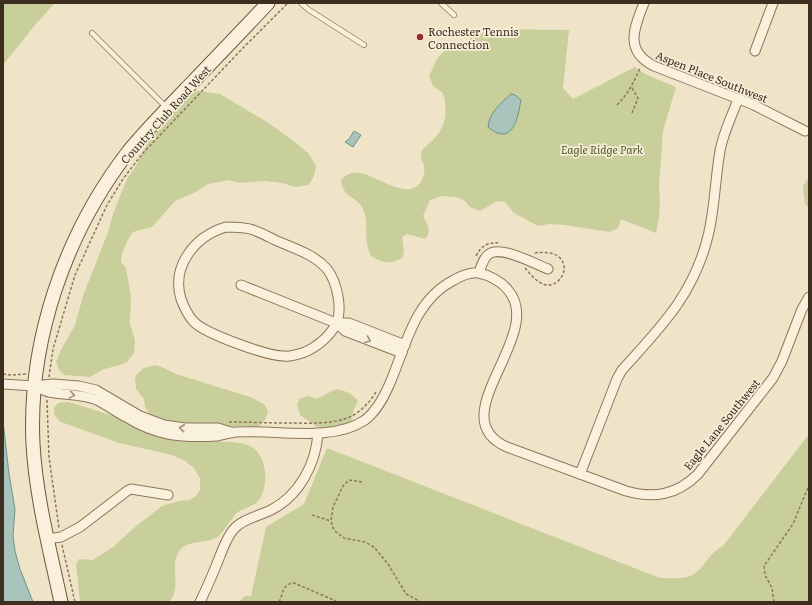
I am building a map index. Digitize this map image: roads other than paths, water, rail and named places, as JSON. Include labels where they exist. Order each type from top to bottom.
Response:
[{"type":"main road","name":"Country Club Road West","points":[[61,602],[47,539],[38,488],[34,458],[33,428],[34,386],[38,358],[47,318],[59,280],[73,245],[91,209],[120,164],[168,108],[268,3]]},
{"type":"street","name":"Aspen Place Southwest","points":[[644,3],[635,26],[634,34],[637,50],[646,62],[774,114],[805,131]]},
{"type":"street","points":[[755,51],[773,3]]},
{"type":"street","points":[[580,474],[617,379],[622,370],[672,314],[692,279],[705,247],[711,224],[721,144],[738,99]]},
{"type":"street","points":[[234,227],[252,229],[307,254],[328,270],[338,295],[336,323],[330,333],[312,349],[286,356],[269,354],[210,333],[194,322],[183,305],[180,293],[180,270],[189,252],[198,242],[217,230],[234,227]]},
{"type":"street","points":[[3,384],[34,386],[48,392],[82,396],[97,400],[134,422],[168,434],[186,436],[218,436],[235,432],[318,433],[344,430],[364,420],[372,414],[380,403],[387,390],[417,316],[439,288],[464,276],[479,273],[485,258],[488,254],[494,252],[506,252],[548,269]]},
{"type":"street","name":"Eagle Lane Southwest","points":[[479,273],[498,281],[506,287],[513,296],[518,315],[512,336],[484,410],[484,425],[487,432],[492,438],[503,445],[626,491],[645,495],[671,492],[689,483],[698,474],[774,378],[802,309],[809,297]]},
{"type":"street","points":[[241,285],[336,323],[345,331],[404,349]]},
{"type":"street","points":[[200,602],[225,544],[234,528],[271,510],[293,494],[309,468],[315,452],[318,433]]},
{"type":"street","points":[[47,539],[61,537],[80,528],[127,491],[131,490],[168,495]]},
{"type":"lane","points":[[302,3],[309,10],[364,45]]},
{"type":"lane","points":[[441,3],[454,15]]},
{"type":"lane","points":[[92,33],[168,108]]},
{"type":"water","points":[[511,94],[515,95],[521,100],[516,122],[509,132],[503,134],[496,133],[488,127],[489,122],[496,109]]},
{"type":"water","points":[[354,131],[361,135],[353,147],[345,142]]},
{"type":"water","points":[[3,421],[9,474],[15,509],[13,536],[15,551],[20,569],[33,602],[3,602]]},
{"type":"place","name":"Rochester Tennis Connection","points":[[420,37]]},
{"type":"park label","name":"Eagle Ridge Park","points":[[602,149]]}]
